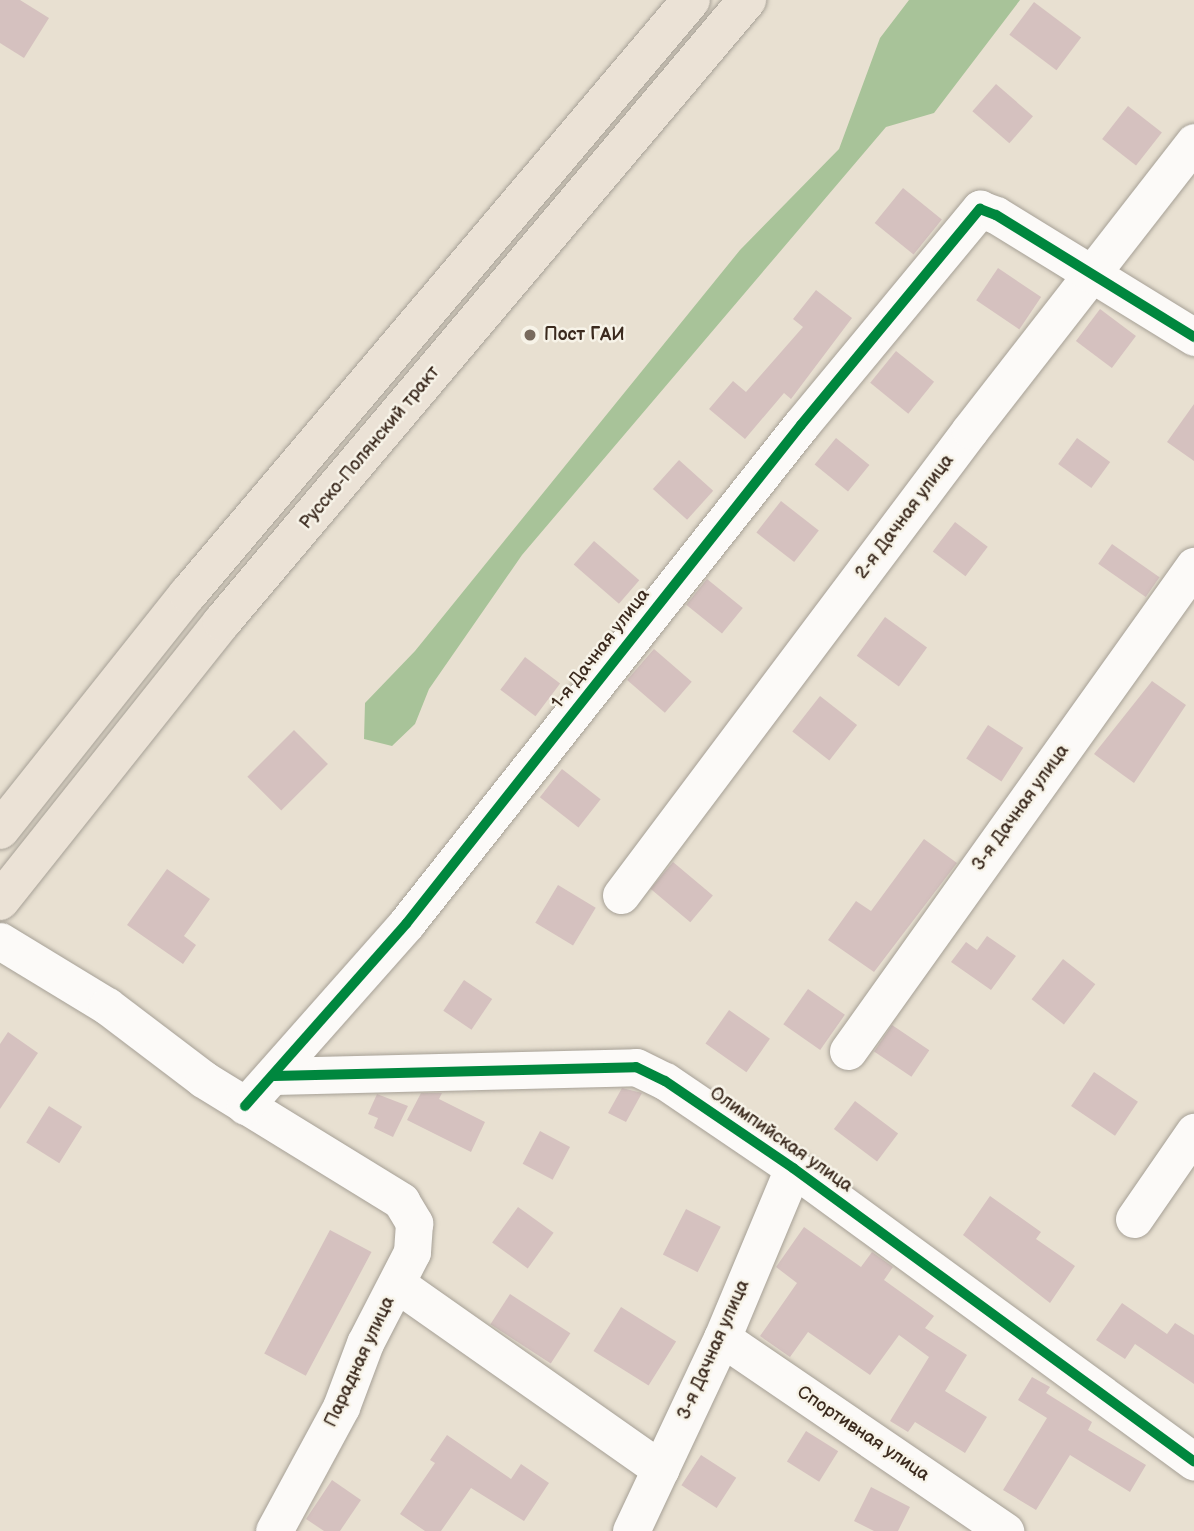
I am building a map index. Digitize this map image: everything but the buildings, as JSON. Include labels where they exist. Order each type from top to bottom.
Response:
[{"type":"main road","points":[[0,830],[188,594],[691,0]]},
{"type":"main road","name":"Русско-Полянский тракт","points":[[0,901],[222,622],[747,0]]},
{"type":"street","name":"2-я Дачная улица","points":[[621,895],[1194,142]]},
{"type":"street","name":"1-я Дачная улица","points":[[245,1106],[406,924],[801,425],[980,209],[1093,274]]},
{"type":"street","points":[[1093,274],[1194,337]]},
{"type":"street","name":"3-я Дачная улица","points":[[848,1051],[1194,566]]},
{"type":"street","name":"Парадная улица","points":[[0,941],[107,1006],[245,1106],[401,1201],[414,1223],[412,1252],[365,1343],[341,1407],[274,1531]]},
{"type":"street","name":"Олимпийская улица","points":[[274,1076],[636,1067],[665,1081],[793,1168],[1194,1461]]},
{"type":"street","points":[[1134,1219],[1194,1132]]},
{"type":"street","name":"3-я Дачная улица","points":[[631,1531],[722,1338],[793,1168]]},
{"type":"street","points":[[397,1284],[660,1469]]},
{"type":"street","name":"Спортивная улица","points":[[722,1338],[1005,1531]]},
{"type":"green space","points":[[909,0],[1020,0],[934,113],[886,127],[522,555],[429,689],[415,724],[392,746],[364,739],[365,703],[415,651],[740,250],[839,149],[880,38]]},
{"type":"cycle path","points":[[245,1106],[406,924],[801,425],[980,209],[996,215],[1194,337]]},
{"type":"cycle path","points":[[274,1076],[636,1067],[665,1081],[793,1168],[1194,1461]]},
{"type":"place","name":"Пост ГАИ","points":[[530,335]]}]
